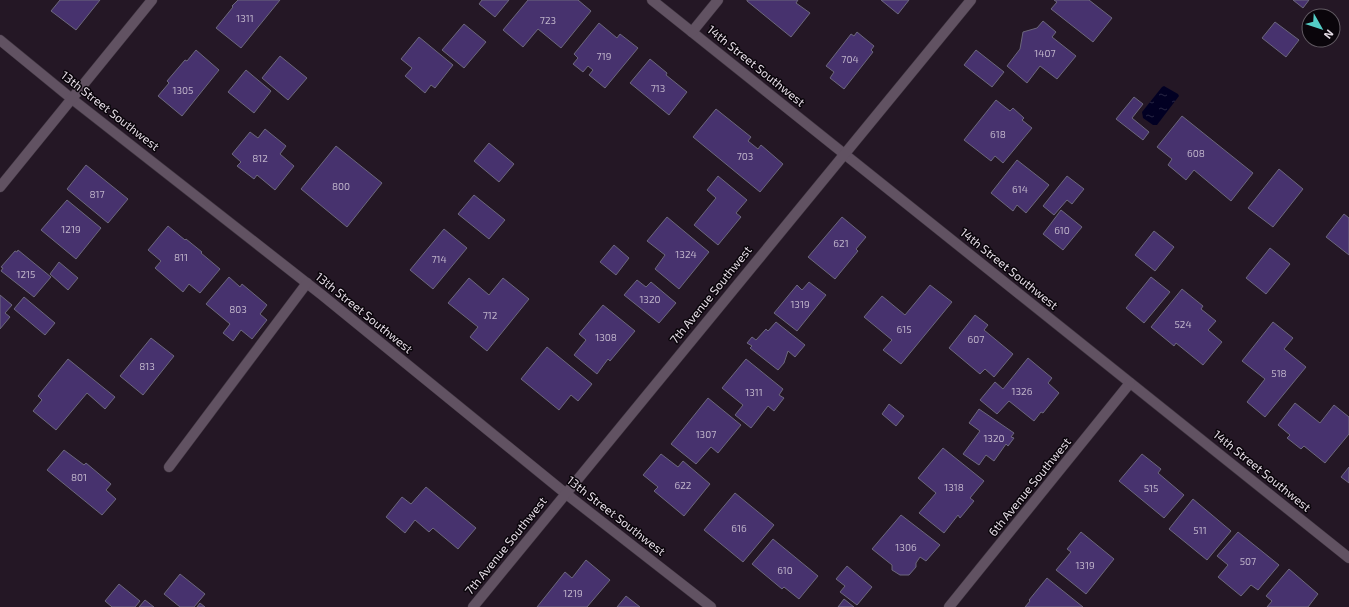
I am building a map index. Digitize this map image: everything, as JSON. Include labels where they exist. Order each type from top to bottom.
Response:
[{"type":"street","points":[[0,187],[152,0]]},
{"type":"street","name":"14th Street Southwest","points":[[652,0],[1349,558]]},
{"type":"street","points":[[692,32],[718,0]]},
{"type":"street","name":"7th Avenue Southwest","points":[[473,607],[971,0]]},
{"type":"street","name":"13th Street Southwest","points":[[0,40],[307,283],[565,493],[709,606]]},
{"type":"street","points":[[169,467],[307,283]]},
{"type":"street","name":"6th Avenue Southwest","points":[[949,607],[1130,383]]},
{"type":"water","points":[[1164,86],[1179,96],[1157,125],[1153,125],[1143,118],[1142,112]]},
{"type":"building","points":[[60,0],[100,0],[76,30],[51,11]]},
{"type":"building","points":[[238,0],[280,0],[241,48],[216,28]]},
{"type":"building","points":[[482,0],[509,0],[495,17],[479,4]]},
{"type":"building","points":[[528,0],[578,0],[591,11],[561,48],[538,29],[523,47],[503,30]]},
{"type":"building","points":[[747,0],[798,0],[796,3],[810,13],[791,37]]},
{"type":"building","points":[[881,0],[909,0],[898,14]]},
{"type":"building","points":[[1054,0],[1089,0],[1112,18],[1093,42],[1051,9],[1057,2]]},
{"type":"building","points":[[1293,0],[1309,0],[1303,8]]},
{"type":"building","points":[[1043,21],[1056,32],[1052,37],[1076,56],[1057,79],[1040,66],[1027,83],[1007,66],[1020,49],[1023,32],[1037,28]]},
{"type":"building","points":[[1275,22],[1299,40],[1286,57],[1262,38]]},
{"type":"building","points":[[599,23],[617,38],[620,34],[638,48],[605,88],[589,75],[593,70],[588,66],[583,72],[573,64],[578,58],[574,54]]},
{"type":"building","points":[[464,24],[486,42],[464,68],[442,50]]},
{"type":"building","points":[[857,32],[874,46],[871,50],[873,52],[844,89],[830,78],[834,72],[826,66],[851,34],[854,36]]},
{"type":"building","points":[[419,37],[453,65],[435,88],[431,85],[425,93],[405,76],[412,68],[401,59]]},
{"type":"building","points":[[196,50],[219,70],[182,116],[158,96],[169,83],[167,81],[185,60],[187,61]]},
{"type":"building","points":[[976,50],[1004,72],[992,87],[964,65]]},
{"type":"building","points":[[280,56],[307,78],[288,100],[262,78]]},
{"type":"building","points":[[650,59],[667,73],[666,75],[687,92],[669,115],[630,83]]},
{"type":"building","points":[[246,70],[271,91],[254,113],[228,92]]},
{"type":"building","points":[[1134,97],[1143,104],[1132,118],[1149,132],[1143,140],[1116,119]]},
{"type":"building","points":[[996,100],[1010,111],[1013,108],[1024,118],[1022,120],[1032,128],[1003,163],[995,156],[991,161],[964,140]]},
{"type":"building","points":[[716,109],[751,137],[748,141],[758,149],[761,145],[783,164],[760,192],[693,137]]},
{"type":"building","points":[[1182,116],[1253,173],[1231,201],[1194,170],[1186,180],[1168,165],[1172,159],[1157,147]]},
{"type":"building","points":[[265,129],[286,146],[280,154],[294,166],[275,190],[257,175],[254,179],[237,166],[241,162],[232,154],[250,132],[258,138]]},
{"type":"building","points":[[489,143],[514,164],[499,182],[474,161]]},
{"type":"building","points":[[336,146],[382,183],[347,227],[301,189]]},
{"type":"building","points":[[1017,160],[1049,185],[1026,213],[1017,205],[1013,211],[991,193]]},
{"type":"building","points":[[86,165],[128,199],[108,223],[67,189]]},
{"type":"building","points":[[1279,169],[1303,189],[1273,227],[1248,208]]},
{"type":"building","points":[[718,176],[747,200],[736,213],[741,217],[718,245],[694,225],[716,198],[707,190]]},
{"type":"building","points":[[1067,176],[1084,189],[1072,204],[1067,200],[1054,215],[1043,206]]},
{"type":"building","points":[[474,195],[505,220],[489,239],[458,214]]},
{"type":"building","points":[[67,200],[101,228],[76,259],[41,230]]},
{"type":"building","points":[[1061,210],[1082,227],[1063,250],[1043,234]]},
{"type":"building","points":[[1344,214],[1349,218],[1349,255],[1326,237]]},
{"type":"building","points":[[667,217],[709,252],[679,289],[655,269],[665,255],[647,241]]},
{"type":"building","points":[[842,217],[866,237],[856,249],[858,251],[835,279],[808,257]]},
{"type":"building","points":[[168,226],[202,252],[201,253],[220,269],[200,293],[189,284],[183,292],[155,268],[161,261],[148,250]]},
{"type":"building","points":[[444,229],[467,248],[433,289],[410,270]]},
{"type":"building","points":[[1154,231],[1174,247],[1155,271],[1135,255]]},
{"type":"building","points":[[614,245],[629,258],[616,275],[600,262]]},
{"type":"building","points":[[1270,248],[1290,264],[1266,294],[1246,278]]},
{"type":"building","points":[[18,250],[51,277],[34,297],[1,271],[3,268],[1,267],[15,251],[17,252]]},
{"type":"building","points":[[59,262],[78,278],[68,290],[50,274]]},
{"type":"building","points":[[229,277],[240,287],[242,284],[267,305],[260,314],[267,320],[252,339],[241,330],[233,341],[223,333],[230,324],[206,304]]},
{"type":"building","points":[[1151,277],[1170,292],[1144,323],[1126,308]]},
{"type":"building","points":[[469,278],[489,295],[503,278],[529,299],[487,351],[470,337],[478,327],[448,303]]},
{"type":"building","points":[[637,280],[646,287],[651,282],[676,303],[659,323],[624,295]]},
{"type":"building","points":[[809,282],[826,295],[797,331],[774,313],[797,285],[802,290]]},
{"type":"building","points":[[930,285],[952,302],[901,364],[883,350],[892,340],[864,317],[882,296],[905,315]]},
{"type":"building","points":[[1182,289],[1203,306],[1201,309],[1216,321],[1208,330],[1222,342],[1203,365],[1176,343],[1174,346],[1151,327]]},
{"type":"building","points":[[0,295],[12,305],[5,313],[10,317],[0,329]]},
{"type":"building","points":[[24,297],[55,323],[45,335],[14,309]]},
{"type":"building","points":[[603,305],[635,331],[610,361],[608,359],[597,374],[574,355],[586,340],[579,334]]},
{"type":"building","points":[[975,315],[988,325],[984,330],[1013,354],[994,377],[985,369],[980,374],[949,348]]},
{"type":"building","points":[[776,322],[805,345],[795,357],[788,351],[784,363],[778,370],[750,348],[752,346],[747,343],[752,337],[756,340],[766,329],[768,331]]},
{"type":"building","points":[[1273,322],[1293,338],[1284,349],[1306,367],[1265,417],[1247,402],[1265,379],[1242,361]]},
{"type":"building","points":[[151,338],[174,356],[143,395],[120,376]]},
{"type":"building","points":[[547,347],[592,384],[578,401],[571,395],[559,410],[521,379]]},
{"type":"building","points":[[1028,358],[1052,378],[1048,383],[1059,393],[1043,413],[1041,412],[1034,421],[1009,401],[997,414],[980,400],[995,382],[1003,389]]},
{"type":"building","points":[[68,359],[115,397],[105,409],[87,393],[56,430],[33,411],[42,400],[38,396]]},
{"type":"building","points":[[746,359],[783,389],[779,395],[784,398],[774,411],[768,406],[751,428],[735,415],[743,405],[722,388]]},
{"type":"building","points":[[708,398],[741,425],[718,453],[711,447],[696,464],[671,444]]},
{"type":"building","points":[[1295,403],[1320,423],[1334,405],[1349,417],[1349,434],[1325,463],[1304,446],[1301,449],[1287,438],[1290,435],[1278,425]]},
{"type":"building","points":[[889,404],[904,416],[896,426],[882,414]]},
{"type":"building","points":[[979,409],[1014,433],[1011,437],[1014,438],[1008,446],[1006,444],[994,461],[986,455],[979,465],[963,454],[980,431],[969,423]]},
{"type":"building","points":[[943,448],[984,481],[970,498],[974,501],[960,518],[958,515],[944,533],[919,513],[936,493],[918,478]]},
{"type":"building","points":[[64,450],[84,465],[86,463],[111,484],[106,490],[116,499],[102,515],[47,470]]},
{"type":"building","points":[[661,454],[678,467],[683,461],[710,484],[684,516],[654,491],[658,487],[643,475]]},
{"type":"building","points":[[1142,454],[1161,469],[1158,473],[1184,495],[1164,518],[1119,481]]},
{"type":"building","points":[[1349,467],[1349,483],[1341,477]]},
{"type":"building","points":[[426,487],[476,528],[458,549],[433,528],[429,532],[415,520],[405,533],[386,517],[402,497],[411,504]]},
{"type":"building","points":[[735,493],[774,525],[743,562],[704,530]]},
{"type":"building","points":[[1193,499],[1231,531],[1207,560],[1169,529]]},
{"type":"building","points":[[901,515],[940,545],[926,561],[920,557],[916,563],[916,567],[909,575],[900,575],[892,570],[892,565],[872,549]]},
{"type":"building","points":[[1081,532],[1114,559],[1086,594],[1056,570],[1071,552],[1067,549]]},
{"type":"building","points":[[1238,532],[1279,565],[1258,590],[1251,585],[1241,596],[1218,577],[1228,565],[1217,556]]},
{"type":"building","points":[[773,539],[818,576],[799,599],[784,587],[782,589],[752,564]]},
{"type":"building","points":[[586,560],[610,580],[587,607],[537,607],[565,572],[572,578]]},
{"type":"building","points":[[847,566],[872,587],[857,605],[840,592],[845,586],[836,579]]},
{"type":"building","points":[[1289,569],[1318,594],[1308,607],[1267,607],[1272,601],[1266,596]]},
{"type":"building","points":[[180,574],[205,594],[194,607],[180,607],[164,594]]},
{"type":"building","points":[[1047,578],[1083,607],[1025,607]]},
{"type":"building","points":[[119,584],[140,601],[135,607],[112,607],[105,601]]},
{"type":"building","points":[[626,596],[640,607],[617,607]]},
{"type":"building","points":[[844,599],[854,607],[838,607]]},
{"type":"building","points":[[145,600],[154,607],[139,607]]},
{"type":"building","points":[[200,603],[205,607],[197,607]]}]
